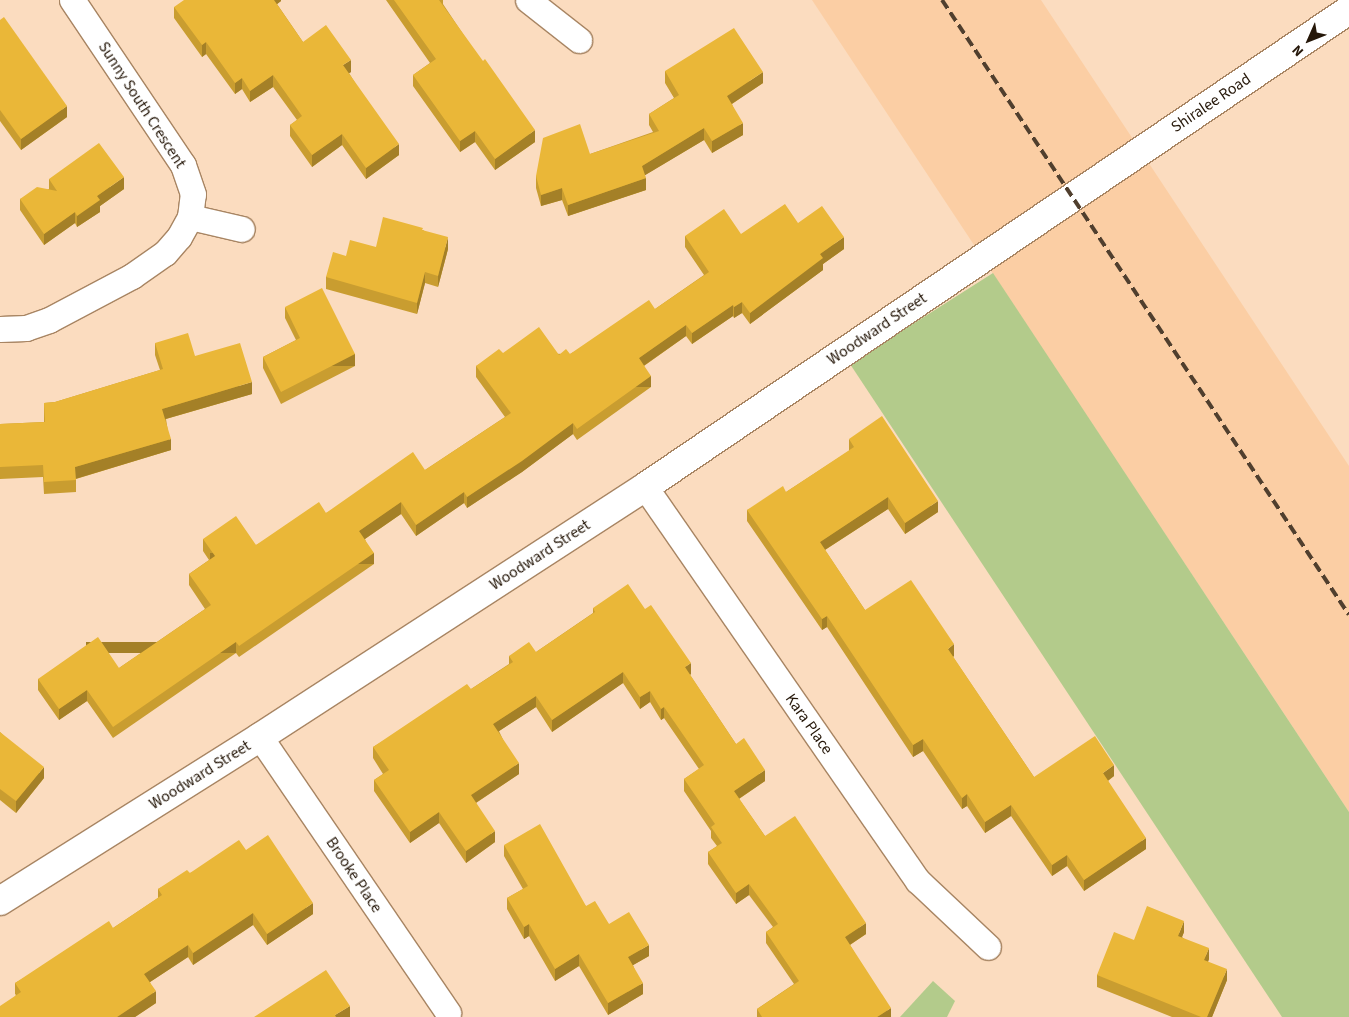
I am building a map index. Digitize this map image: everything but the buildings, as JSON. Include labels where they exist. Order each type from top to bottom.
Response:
[{"type":"street","name":"Sunny South Crescent","points":[[0,329],[26,328],[49,320],[132,276],[165,253],[179,237],[190,217],[193,194],[183,165],[72,0]]},
{"type":"street","points":[[528,0],[579,40]]},
{"type":"street","name":"Shiralee Road","points":[[1073,196],[1349,10]]},
{"type":"street","name":"Woodward Street","points":[[0,902],[644,488],[1073,196]]},
{"type":"street","points":[[190,217],[242,229]]},
{"type":"street","name":"Kara Place","points":[[644,488],[918,881],[988,947]]},
{"type":"street","name":"Brooke Place","points":[[260,736],[448,1014]]},
{"type":"shaded area","points":[[812,0],[1041,0],[1349,466],[1349,812]]},
{"type":"green space","points":[[993,273],[1349,812],[1349,1017],[1282,1017],[850,364]]},
{"type":"green space","points":[[933,981],[955,1001],[947,1017],[900,1017]]},
{"type":"railway","points":[[942,0],[1349,615]]}]
